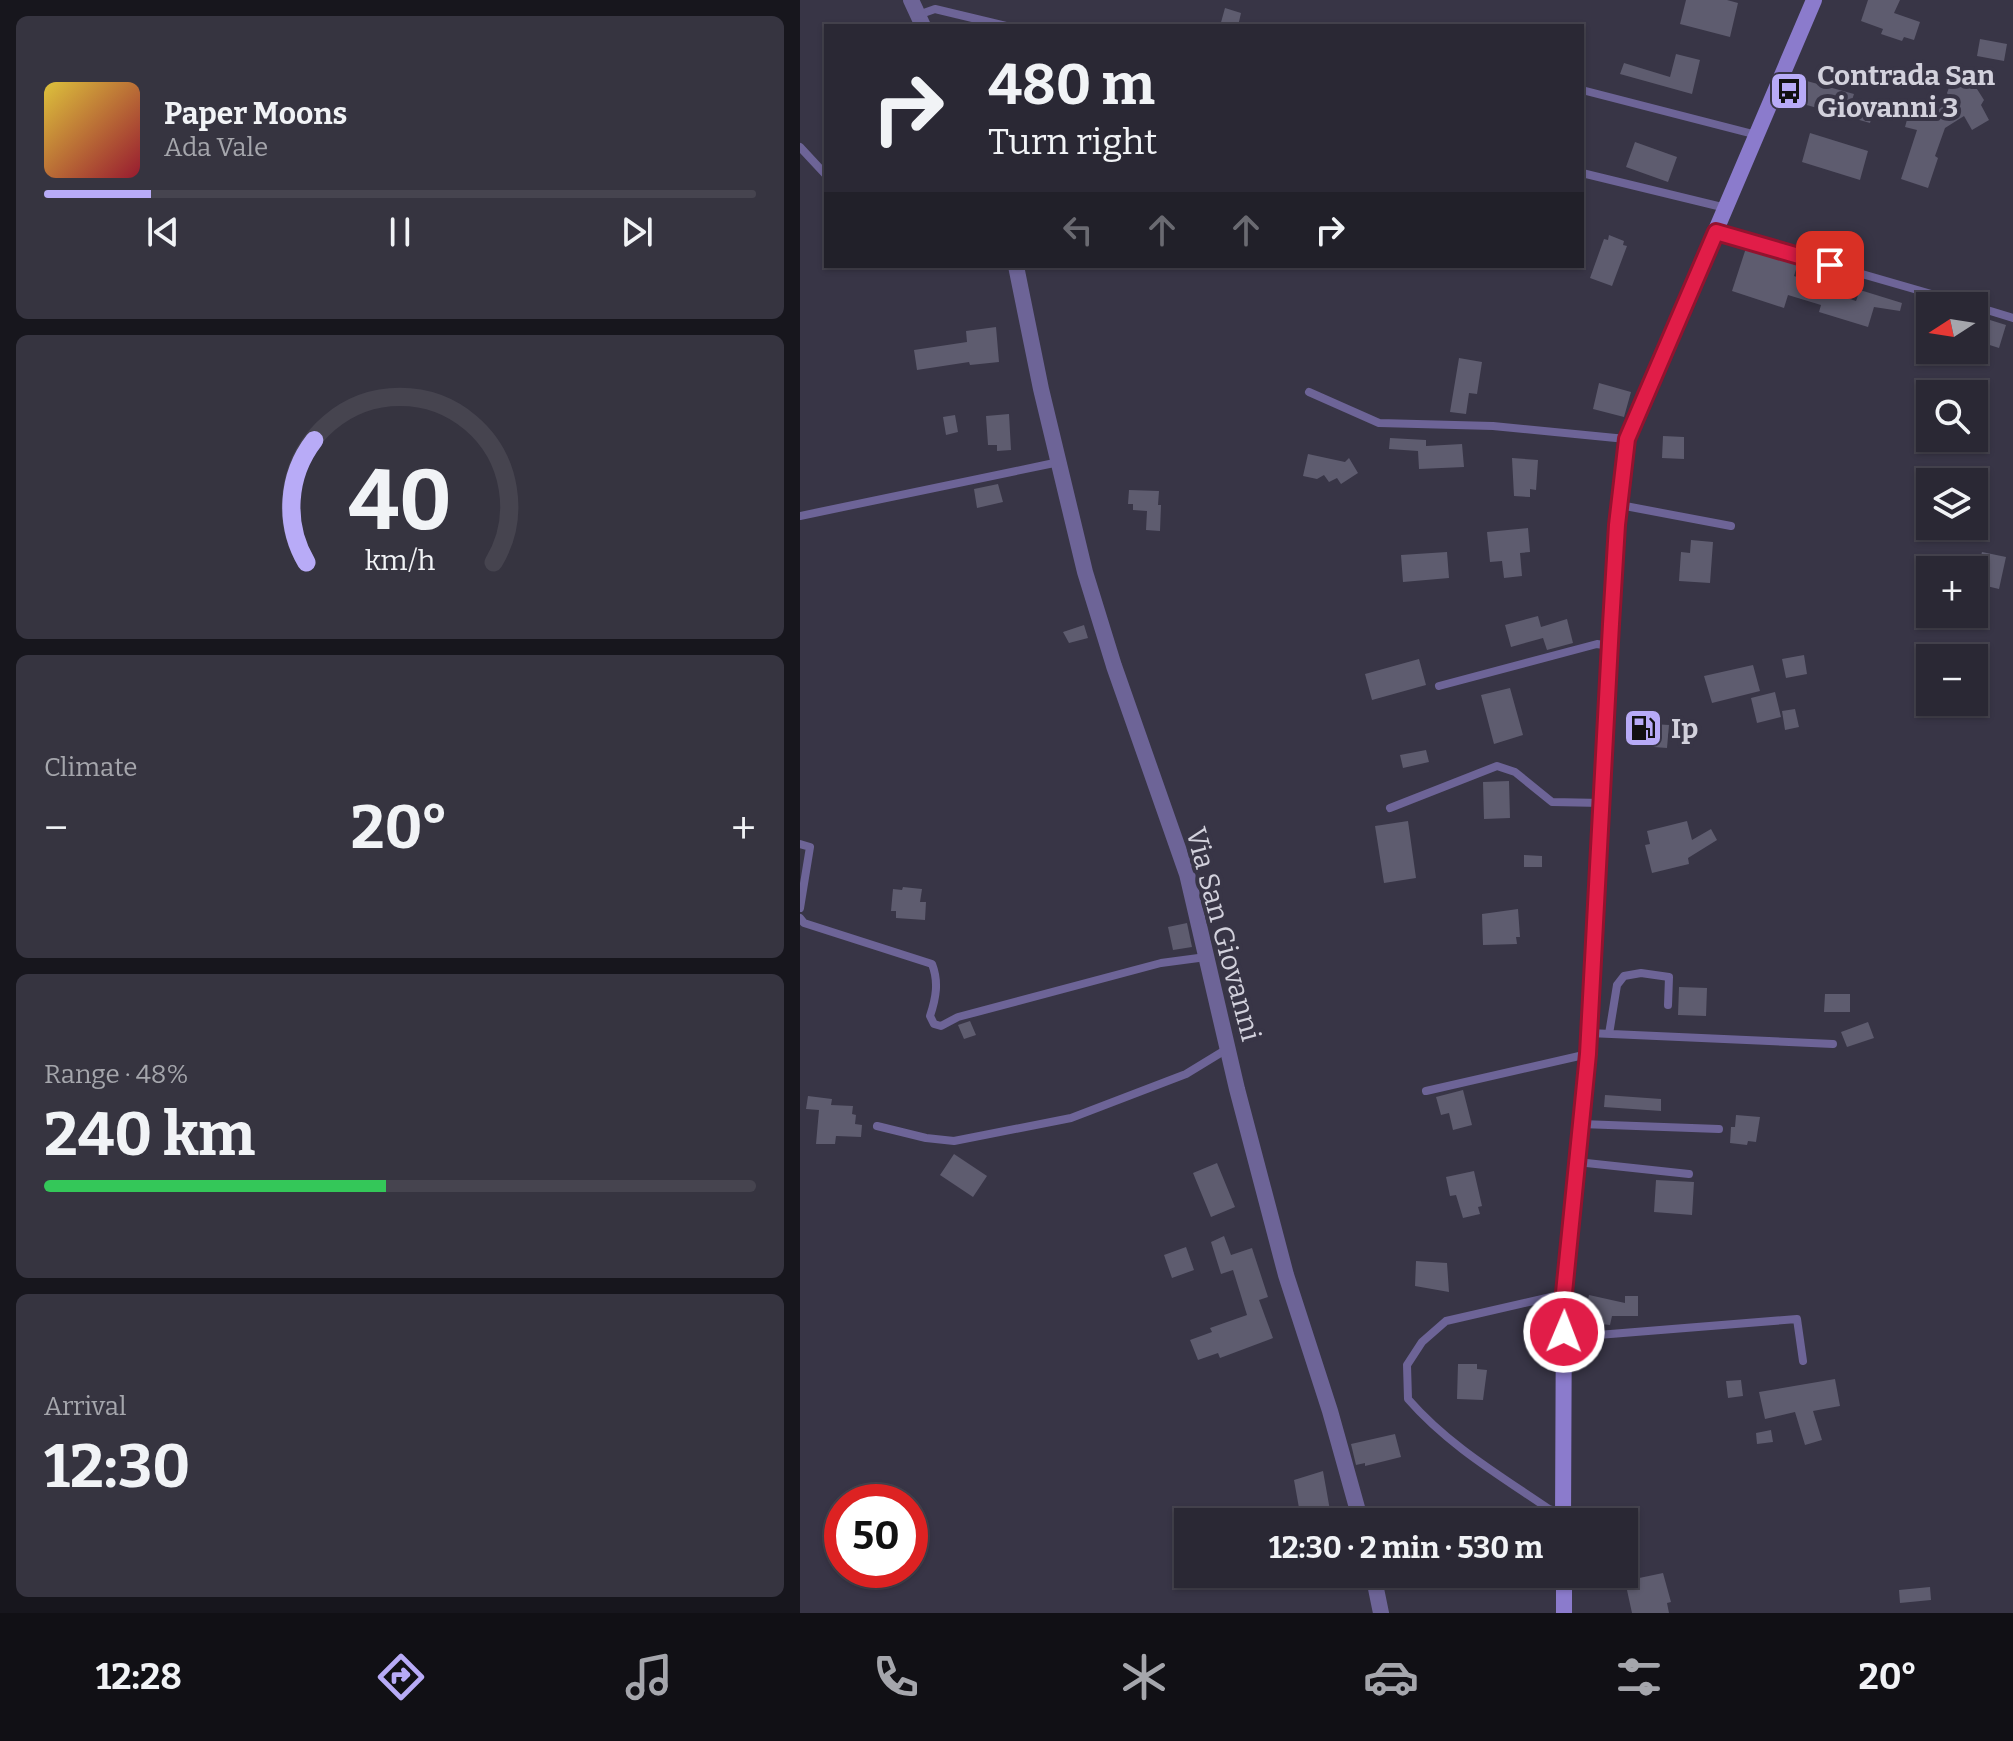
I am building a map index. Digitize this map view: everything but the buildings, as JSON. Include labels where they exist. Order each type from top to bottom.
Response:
[{"type":"main road","points":[[1563,1508],[1564,1293],[1588,1054],[1610,646],[1627,439],[1814,0]]},
{"type":"main road","points":[[1564,1588],[1564,1613]]},
{"type":"street","name":"Via San Giovanni","points":[[1016,268],[1085,572],[1124,695],[1187,874],[1227,1048],[1286,1275],[1357,1508]]},
{"type":"street","points":[[1376,1588],[1381,1613]]},
{"type":"lane","points":[[918,14],[935,9],[998,24]]},
{"type":"lane","points":[[1584,91],[1758,135]]},
{"type":"lane","points":[[800,147],[824,173]]},
{"type":"lane","points":[[1584,173],[1727,208]]},
{"type":"lane","points":[[1716,232],[1924,292]]},
{"type":"lane","points":[[1988,310],[2013,318]]},
{"type":"lane","points":[[1309,392],[1379,423],[1493,426],[1627,439]]},
{"type":"lane","points":[[800,516],[1059,462]]},
{"type":"lane","points":[[1620,505],[1731,526]]},
{"type":"lane","points":[[1439,686],[1597,644],[1610,646]]},
{"type":"lane","points":[[1390,808],[1497,766],[1515,772],[1552,802],[1603,803]]},
{"type":"lane","points":[[800,844],[810,847],[800,908]]},
{"type":"lane","points":[[800,918],[804,923],[932,964],[937,977],[936,999],[930,1016],[934,1024],[941,1026],[958,1017],[1161,963],[1206,957]]},
{"type":"lane","points":[[1609,1034],[1617,985],[1624,976],[1641,973],[1669,977],[1668,1005]]},
{"type":"lane","points":[[1589,1033],[1833,1044]]},
{"type":"lane","points":[[877,1126],[926,1138],[954,1141],[1071,1118],[1186,1074],[1227,1048]]},
{"type":"lane","points":[[1426,1091],[1588,1054]]},
{"type":"lane","points":[[1581,1124],[1719,1129]]},
{"type":"lane","points":[[1576,1162],[1689,1174]]},
{"type":"lane","points":[[1547,1508],[1460,1450],[1426,1419],[1408,1399],[1407,1365],[1422,1342],[1446,1321],[1564,1293]]},
{"type":"lane","points":[[1564,1332],[1598,1335],[1797,1319],[1803,1361]]},
{"type":"place","name":"Contrada San Giovanni 3","points":[[1789,91]]},
{"type":"place","name":"Ip","points":[[1643,728]]},
{"type":"route","points":[[1564,1332],[1564,1293],[1588,1054],[1617,525],[1627,439],[1716,232],[1830,265]]}]
